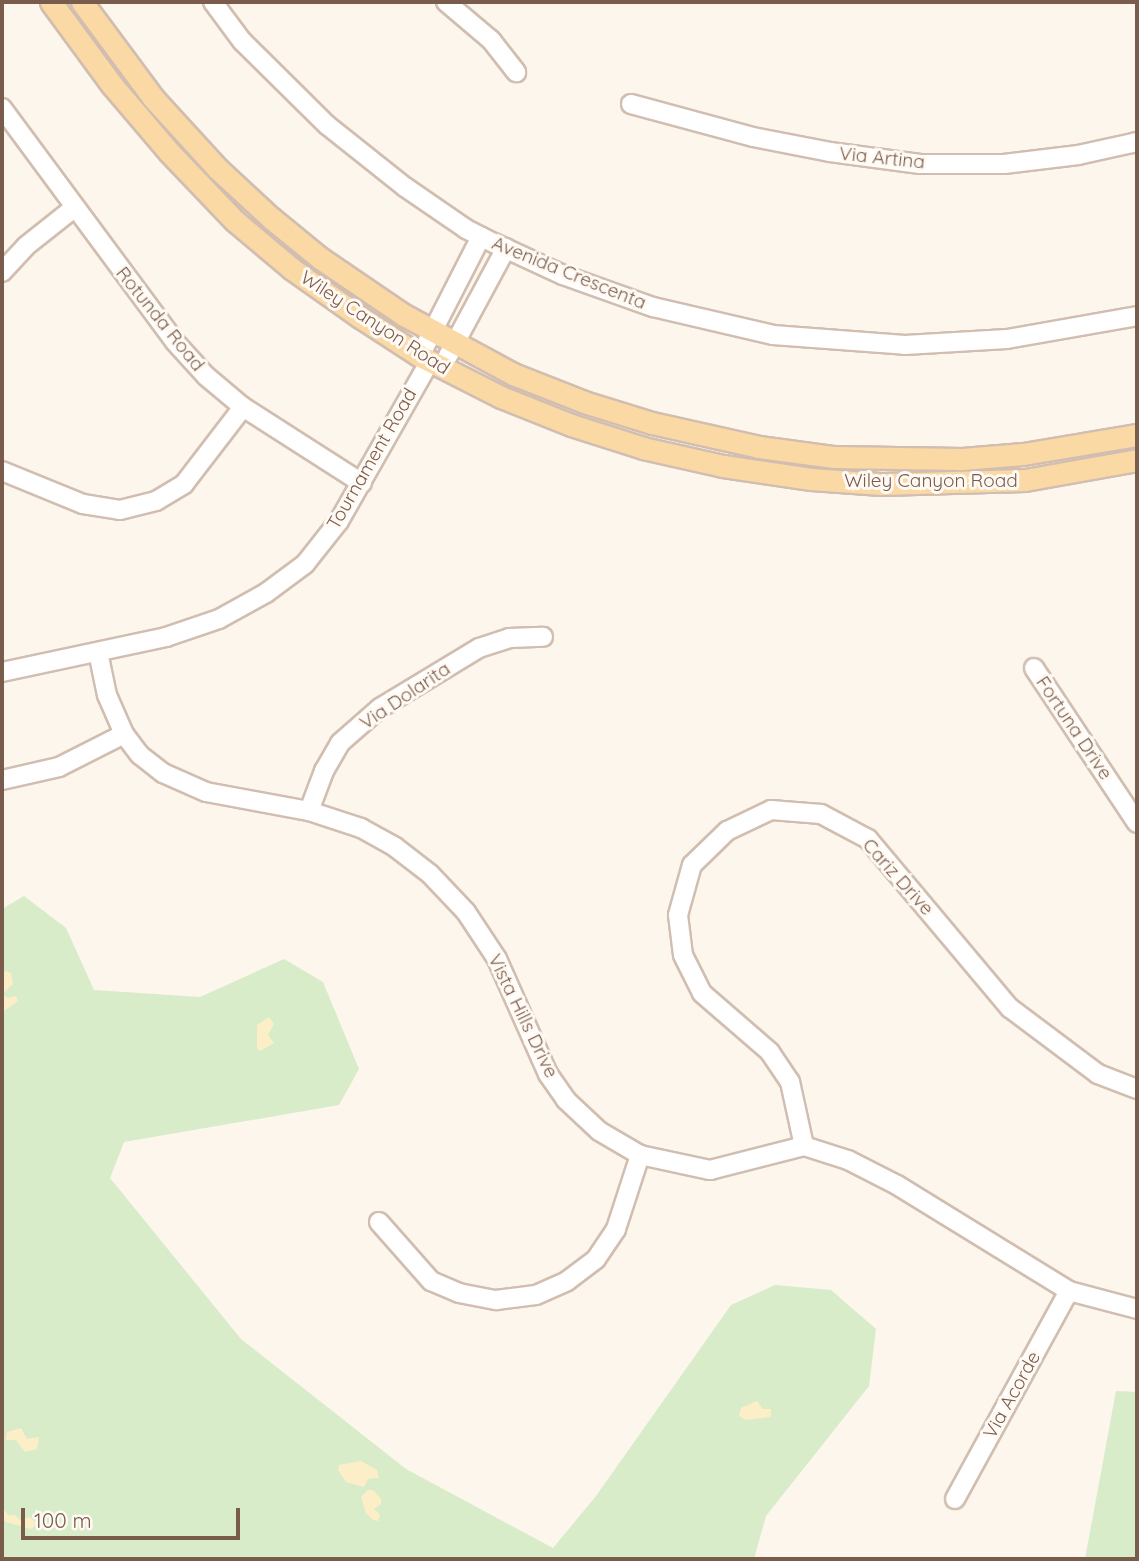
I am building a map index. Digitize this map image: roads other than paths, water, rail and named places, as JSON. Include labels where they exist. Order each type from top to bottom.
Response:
[{"type":"main road","name":"Wiley Canyon Road","points":[[51,2],[112,85],[169,152],[236,221],[292,269],[430,361],[524,407],[643,448],[723,466],[811,479],[881,484],[1025,481],[1137,460]]},
{"type":"main road","name":"Wiley Canyon Road","points":[[82,2],[154,99],[218,169],[320,258],[453,344],[513,374],[584,402],[705,436],[784,450],[885,460],[962,459],[1023,454],[1137,435]]},
{"type":"street","name":"Avenida Crescenta","points":[[213,2],[242,41],[327,125],[405,187],[481,237],[563,275],[653,307],[773,335],[905,345],[1007,339],[1137,316]]},
{"type":"street","points":[[446,2],[491,40],[516,72]]},
{"type":"street","name":"Via Artina","points":[[631,104],[753,136],[831,152],[920,164],[1004,164],[1078,155],[1137,142]]},
{"type":"street","name":"Rotunda Road","points":[[2,108],[175,342],[243,407],[362,483]]},
{"type":"street","points":[[2,272],[26,246],[74,208]]},
{"type":"street","name":"Tournament Road","points":[[430,361],[432,331],[481,237]]},
{"type":"street","name":"Tournament Road","points":[[2,672],[166,637],[219,619],[266,593],[305,564],[362,483],[430,361],[453,344],[506,248]]},
{"type":"street","points":[[2,471],[83,504],[120,509],[156,501],[184,484],[243,407]]},
{"type":"street","name":"Via Dolarita","points":[[309,811],[324,771],[340,743],[380,708],[480,648],[509,638],[543,637]]},
{"type":"street","name":"Vista Hills Drive","points":[[98,652],[107,695],[124,734],[140,755],[179,782],[206,792],[309,811],[361,828],[395,847],[439,883],[466,912],[498,958],[548,1074],[566,1100],[599,1131],[640,1155],[710,1170],[804,1146]]},
{"type":"street","name":"Fortuna Drive","points":[[1034,668],[1137,823]]},
{"type":"street","points":[[2,780],[59,767],[124,734]]},
{"type":"street","name":"Cariz Drive","points":[[804,1146],[790,1082],[770,1052],[702,993],[683,955],[678,915],[692,864],[727,831],[771,810],[821,814],[868,839],[1010,1007],[1098,1074],[1137,1089]]},
{"type":"street","points":[[804,1146],[848,1160],[897,1185],[1069,1291],[1137,1309]]},
{"type":"street","points":[[379,1222],[431,1281],[460,1293],[496,1300],[536,1295],[566,1281],[596,1259],[616,1229],[640,1155]]},
{"type":"street","name":"Via Acorde","points":[[955,1499],[1069,1291]]}]
